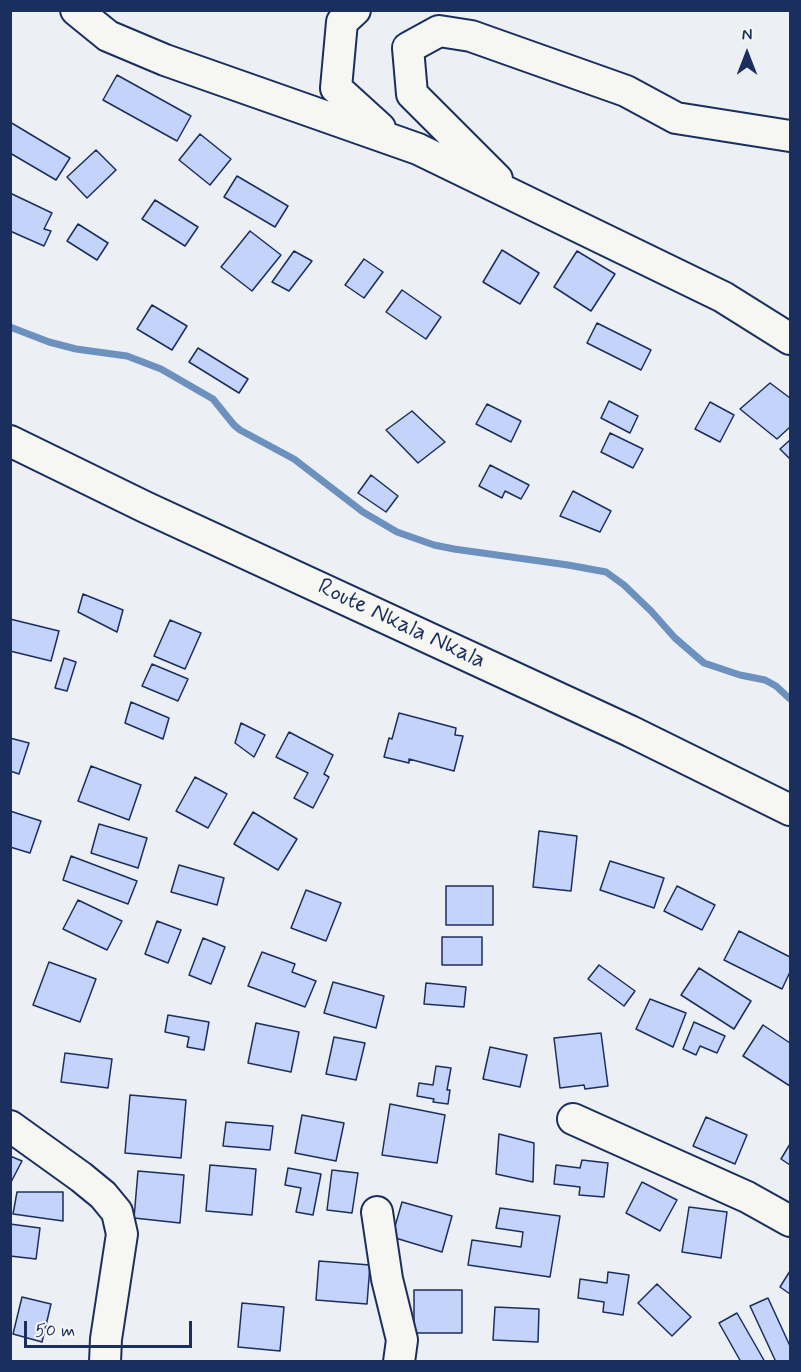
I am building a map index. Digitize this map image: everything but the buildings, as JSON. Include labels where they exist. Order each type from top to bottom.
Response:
[{"type":"street","points":[[76,10],[108,36],[165,60],[418,149],[723,297],[790,339]]},
{"type":"street","points":[[355,10],[342,22],[336,88],[394,140]]},
{"type":"street","points":[[514,196],[412,94],[408,48],[439,31],[471,36],[626,91],[676,118],[790,136]]},
{"type":"street","name":"Route Nkala Nkala","points":[[10,441],[145,507],[630,731],[790,810]]},
{"type":"street","points":[[573,1119],[747,1197],[790,1221]]},
{"type":"street","points":[[10,1126],[81,1177],[103,1195],[117,1212],[122,1234],[106,1339],[105,1362]]},
{"type":"street","points":[[377,1212],[387,1278],[402,1340],[399,1362]]},
{"type":"waterway","points":[[10,327],[49,342],[76,349],[127,356],[161,369],[213,399],[240,430],[294,459],[363,512],[397,532],[434,545],[454,549],[606,572],[624,585],[675,638],[704,663],[740,675],[765,680],[776,686],[790,699]]}]
